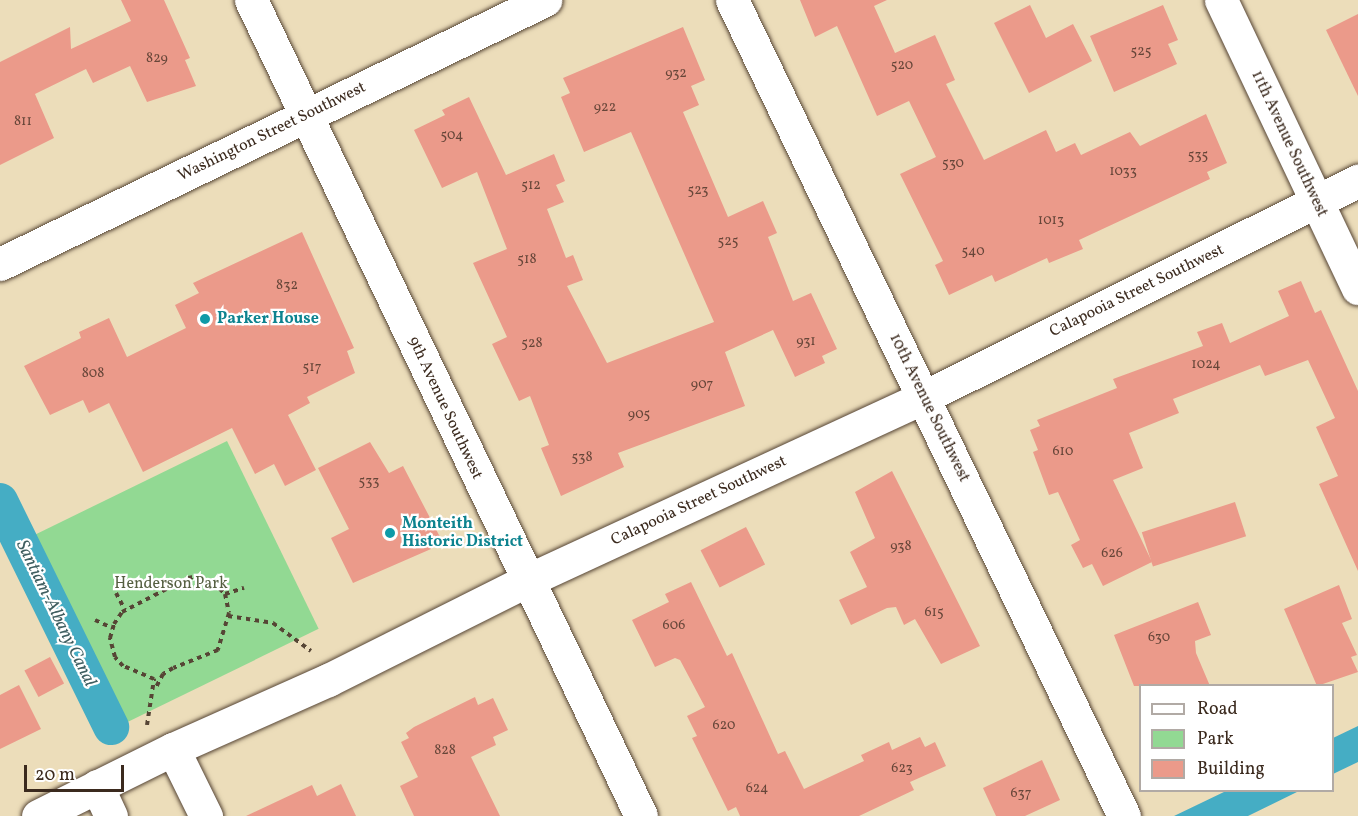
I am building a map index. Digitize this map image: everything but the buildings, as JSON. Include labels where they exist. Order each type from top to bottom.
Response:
[{"type":"street","name":"9th Avenue Southwest","points":[[251,0],[308,116],[526,581],[641,816]]},
{"type":"street","name":"Washington Street Southwest","points":[[0,264],[545,0]]},
{"type":"street","name":"10th Avenue Southwest","points":[[732,0],[1124,816]]},
{"type":"street","name":"11th Avenue Southwest","points":[[1221,0],[1358,288]]},
{"type":"street","name":"Calapooia Street Southwest","points":[[38,816],[160,756],[339,675],[526,581],[924,397],[1358,181]]},
{"type":"street","points":[[160,756],[206,816]]},
{"type":"street","points":[[97,786],[111,816]]},
{"type":"path","points":[[155,689],[148,673],[123,666],[115,657],[112,628],[125,610],[199,576],[213,582],[225,594],[228,616],[218,650],[163,674],[147,706],[160,756]]},
{"type":"path","points":[[225,594],[244,588]]},
{"type":"path","points":[[116,593],[125,610]]},
{"type":"path","points":[[228,616],[251,618],[286,630],[339,675]]},
{"type":"path","points":[[95,620],[112,628]]},
{"type":"green space","name":"Henderson Park","points":[[227,441],[319,629],[117,727],[26,539]]},
{"type":"water","points":[[1358,726],[1358,762],[1334,774],[1334,738]]},
{"type":"water","points":[[1224,792],[1297,792],[1248,816],[1174,816]]},
{"type":"waterway","name":"Santiam-Albany Canal","points":[[0,501],[111,727]]},
{"type":"place","name":"Parker House","points":[[205,319]]},
{"type":"place","name":"Monteith Historic District","points":[[390,533]]}]
